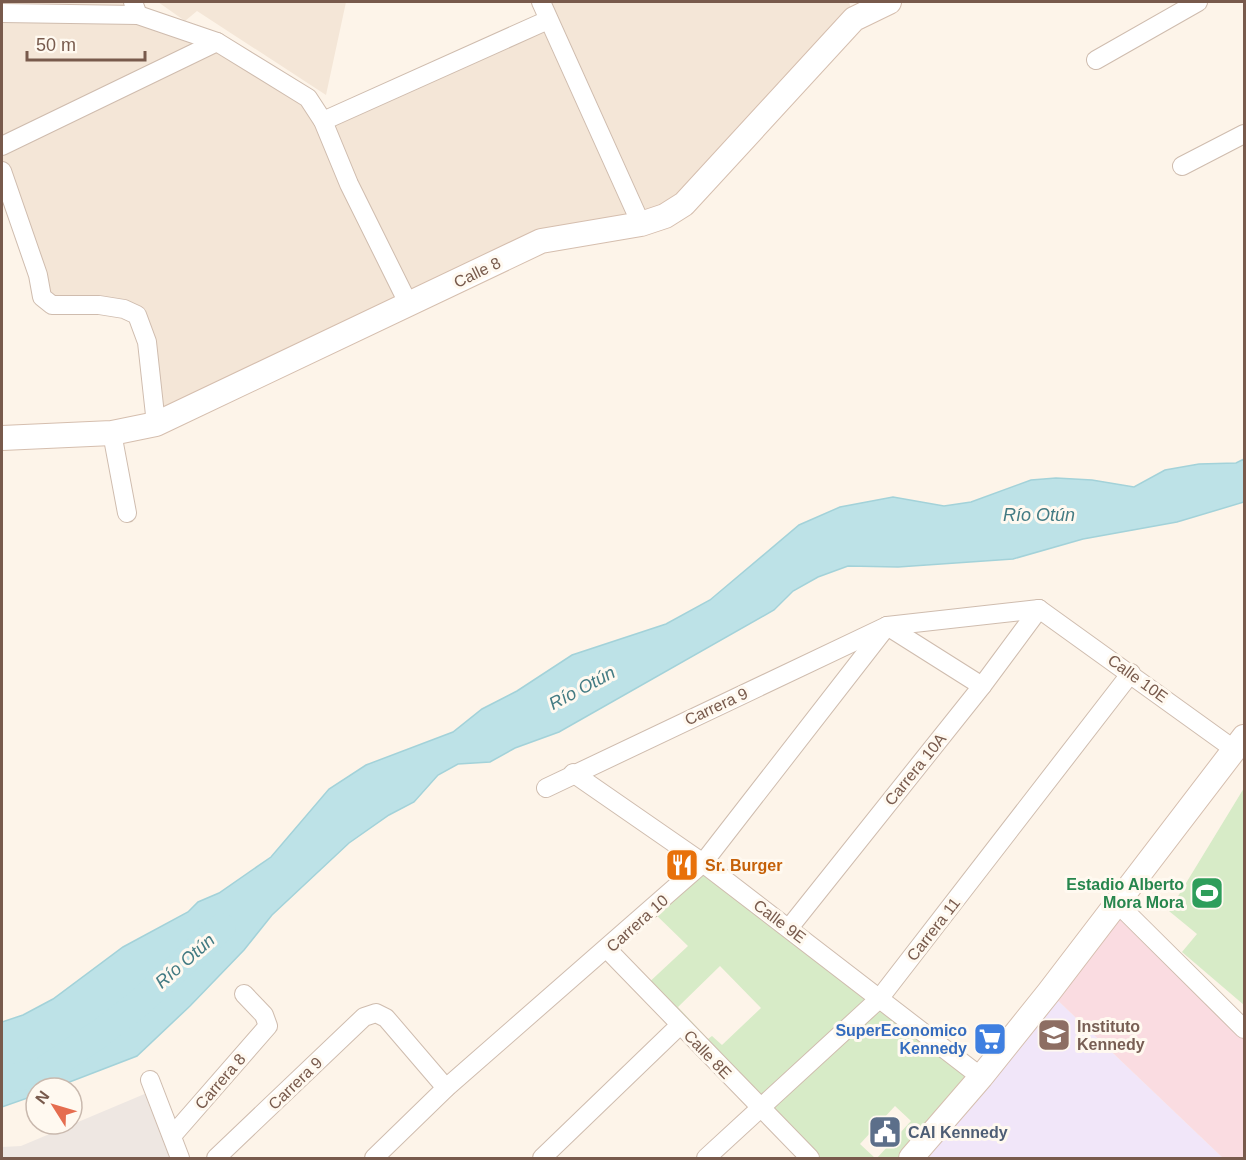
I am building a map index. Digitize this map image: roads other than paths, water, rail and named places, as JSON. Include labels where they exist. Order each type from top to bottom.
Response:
[{"type":"street","points":[[541,2],[569,58],[600,136],[641,224]]},
{"type":"street","name":"Calle 8","points":[[2,438],[112,433],[156,424],[541,242],[641,224],[665,216],[684,204],[852,10],[889,2]]},
{"type":"street","points":[[1096,60],[1197,2]]},
{"type":"street","points":[[2,13],[136,8],[217,42],[308,98],[323,121],[349,184],[409,305]]},
{"type":"street","points":[[323,121],[548,20]]},
{"type":"street","points":[[2,146],[217,42]]},
{"type":"street","points":[[1182,166],[1245,134]]},
{"type":"street","points":[[2,171],[39,275],[42,297],[52,305],[99,305],[124,309],[137,315],[147,342],[156,424]]},
{"type":"street","points":[[112,433],[127,513]]},
{"type":"street","name":"Carrera 9","points":[[546,788],[573,773],[887,626],[1039,609]]},
{"type":"street","name":"Calle 10E","points":[[1039,609],[1131,673],[1240,743]]},
{"type":"street","name":"Carrera 10A","points":[[789,928],[982,686],[1039,609]]},
{"type":"street","points":[[887,626],[982,686]]},
{"type":"street","name":"Carrera 10","points":[[387,1154],[446,1088],[703,864],[887,626]]},
{"type":"street","name":"Carrera 11","points":[[706,1158],[879,999],[1131,673]]},
{"type":"street","points":[[915,1156],[981,1077],[1240,743]]},
{"type":"street","name":"Calle 9E","points":[[573,773],[703,864],[789,928],[981,1077]]},
{"type":"street","points":[[1116,902],[1245,1029]]},
{"type":"street","name":"Calle 8E","points":[[607,949],[810,1158]]},
{"type":"street","name":"Carrera 8","points":[[172,1136],[268,1026],[264,1015],[244,994]]},
{"type":"street","name":"Carrera 9","points":[[216,1158],[364,1017],[376,1013],[387,1018],[446,1088]]},
{"type":"street","points":[[542,1158],[680,1026]]},
{"type":"street","points":[[150,1080],[180,1158]]},
{"type":"water","name":"Río Otún","points":[[1244,459],[1244,502],[1177,522],[1083,539],[1013,559],[898,567],[848,566],[818,577],[793,591],[774,610],[559,732],[515,748],[490,762],[458,764],[438,775],[414,802],[389,815],[349,843],[272,915],[244,950],[137,1056],[84,1076],[24,1076],[24,1099],[2,1107],[2,1022],[23,1015],[53,999],[123,947],[188,912],[198,902],[219,893],[271,857],[329,789],[366,765],[453,732],[482,709],[517,691],[572,655],[666,624],[710,600],[799,525],[840,507],[893,497],[944,506],[971,502],[1031,480],[1056,478],[1092,480],[1134,487],[1165,470],[1199,464],[1236,463]],"holes":[[[196,954],[196,964],[143,1014],[99,1047],[70,1064],[45,1073],[42,1070],[143,984],[183,956]]]},
{"type":"waterway","name":"Río Otún","points":[[2,1080],[42,1072],[99,1034],[138,1004],[222,927]]},
{"type":"place","name":"Sr. Burger","points":[[682,865]]},
{"type":"place","name":"Estadio Alberto Mora Mora","points":[[1207,893]]},
{"type":"place","name":"Instituto Kennedy","points":[[1054,1035]]},
{"type":"place","name":"SuperEconomico Kennedy","points":[[990,1039]]},
{"type":"place","name":"CAI Kennedy","points":[[885,1132]]}]
